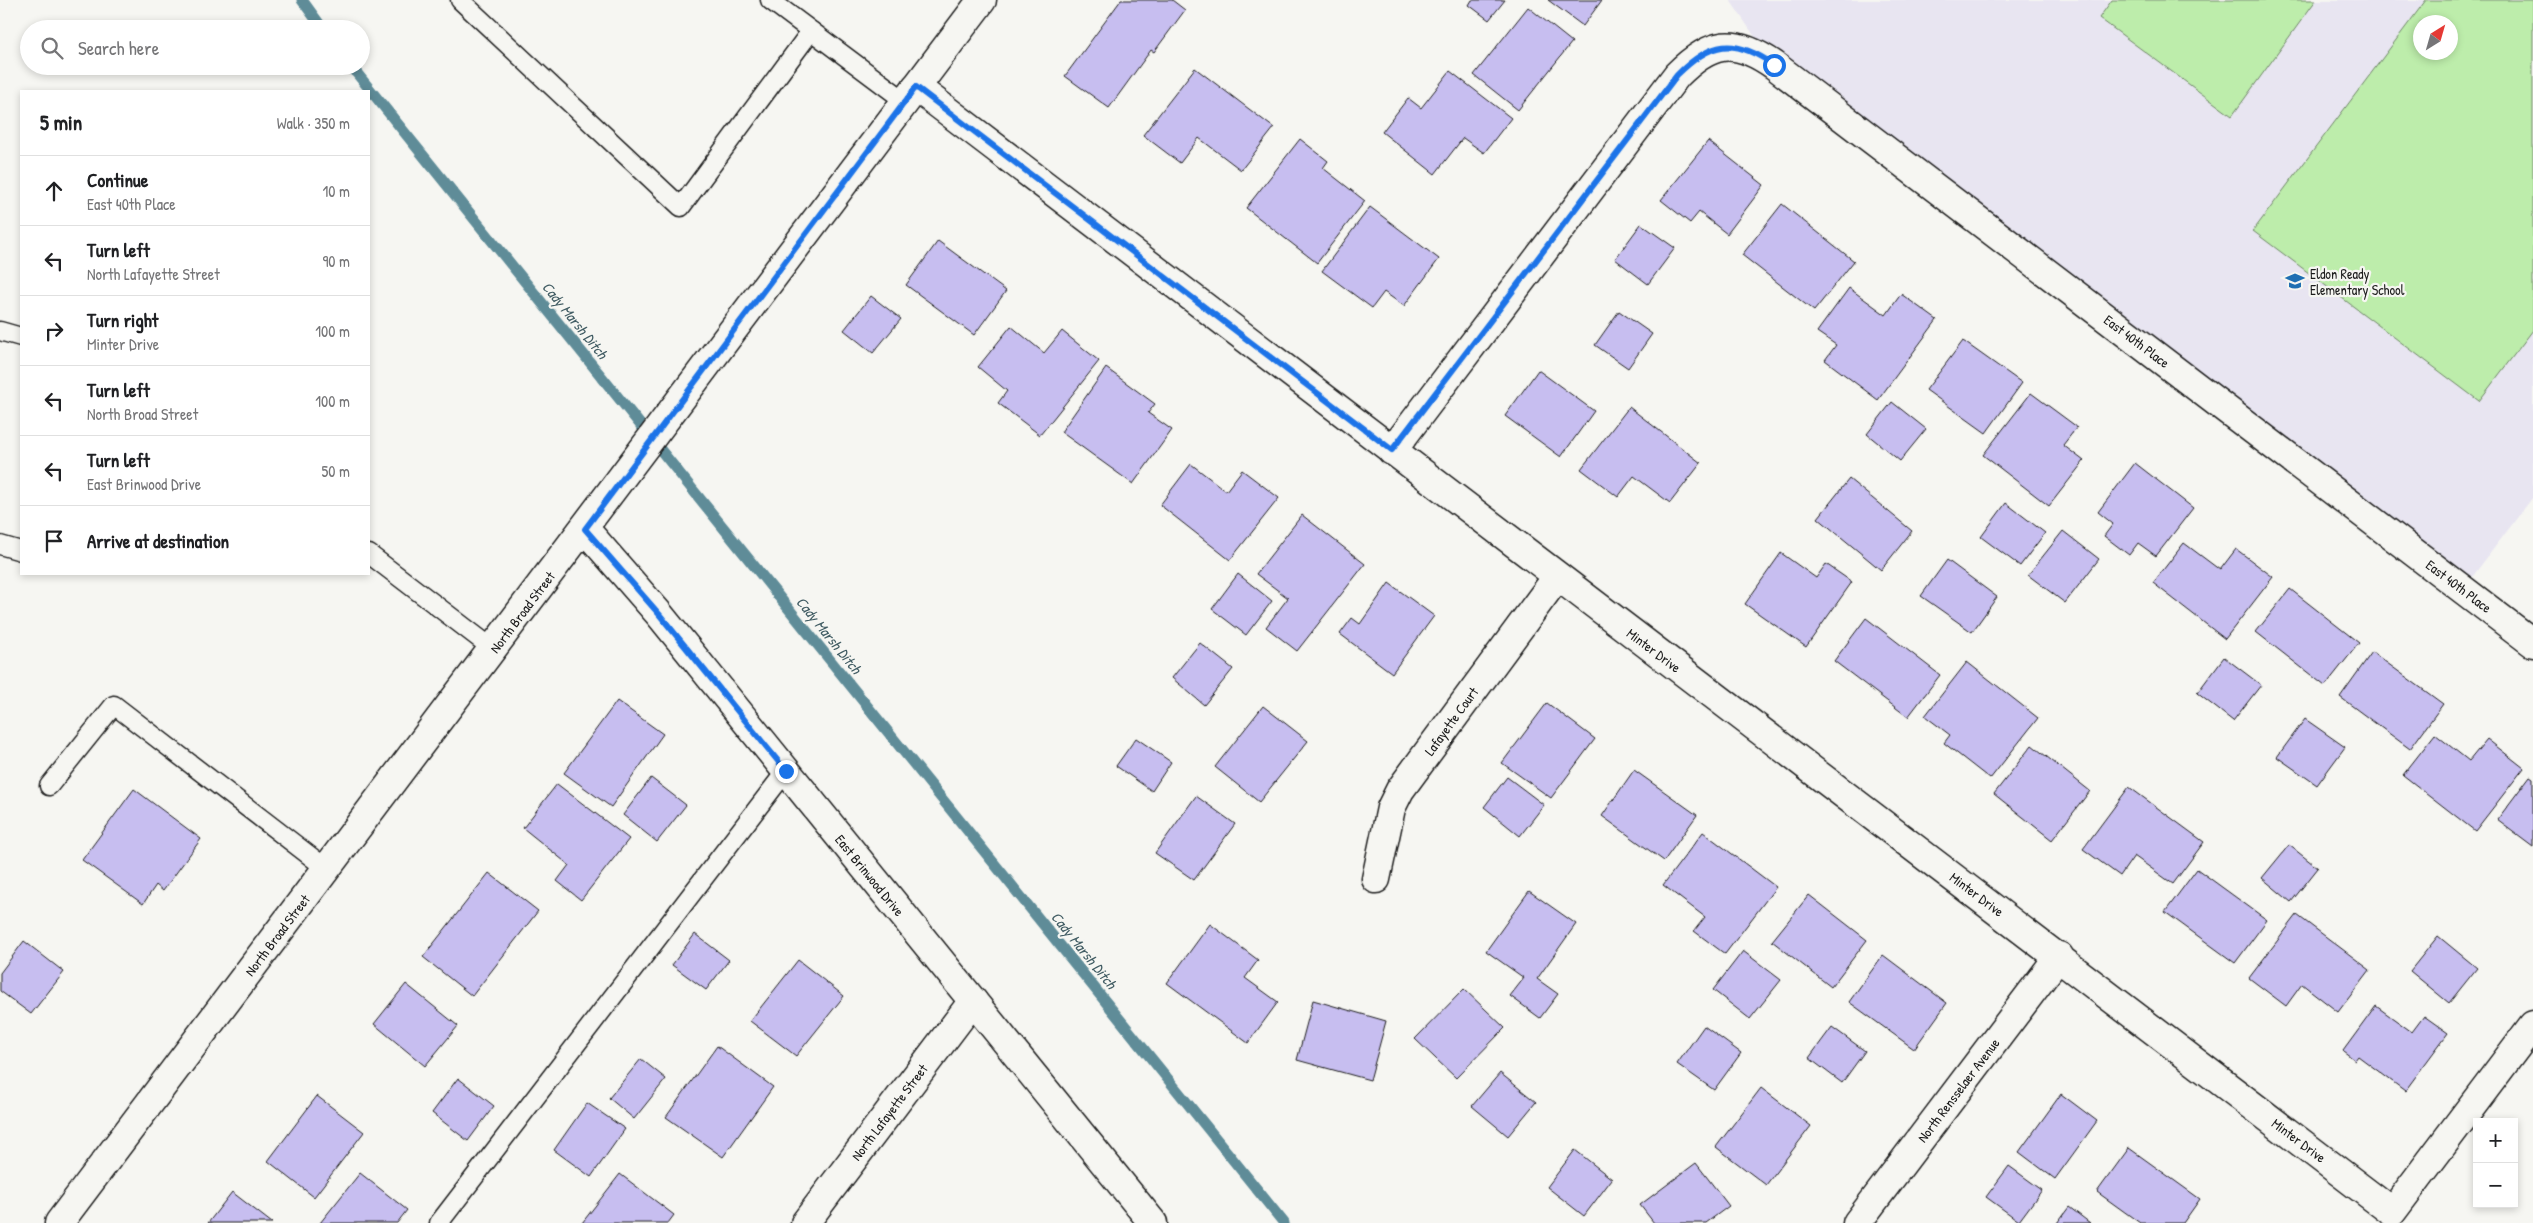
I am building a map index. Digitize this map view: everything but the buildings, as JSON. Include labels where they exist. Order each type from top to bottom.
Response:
[{"type":"street","name":"North Broad Street","points":[[59,1223],[622,480],[982,0]]},
{"type":"street","name":"East 40th Place","points":[[1392,450],[1677,75],[1695,56],[1719,46],[1737,45],[1760,55],[1782,71],[2533,643]]},
{"type":"street","name":"Minter Drive","points":[[911,94],[1392,450],[2392,1212],[2533,1025]]},
{"type":"street","name":"East Brinwood Drive","points":[[585,529],[659,614],[1153,1223]]},
{"type":"street","name":"Lafayette Court","points":[[1376,879],[1390,808],[1400,790],[1557,577]]},
{"type":"street","name":"North Rensselaer Avenue","points":[[1857,1223],[2058,956]]},
{"type":"street","name":"North Lafayette Street","points":[[805,1223],[973,1001]]},
{"type":"lane","points":[[460,0],[681,207],[812,31]]},
{"type":"lane","points":[[770,0],[812,31],[911,94]]},
{"type":"lane","points":[[0,331],[20,337]]},
{"type":"lane","points":[[0,545],[20,551]]},
{"type":"lane","points":[[370,555],[494,649]]},
{"type":"lane","points":[[50,786],[114,706],[327,869]]},
{"type":"lane","points":[[439,1223],[786,771]]},
{"type":"shaded area","name":"Eldon Ready Elementary School","points":[[1730,0],[2533,0],[2533,497],[2463,589],[1774,65]]},
{"type":"green space","points":[[2112,0],[2316,0],[2232,116],[2099,18]]},
{"type":"green space","points":[[2426,0],[2533,0],[2533,330],[2479,401],[2253,231],[2413,17],[2413,60],[2458,60],[2458,15],[2415,15]]},
{"type":"waterway","name":"Cady Marsh Ditch","points":[[302,0],[316,20]]},
{"type":"waterway","name":"Cady Marsh Ditch","points":[[358,75],[1284,1223]]},
{"type":"place","name":"Eldon Ready Elementary School","points":[[2295,281]]},
{"type":"route","points":[[786,771],[659,614],[585,529],[916,87],[1392,450],[1677,75],[1695,56],[1719,46],[1737,45],[1760,55],[1774,65]]}]
